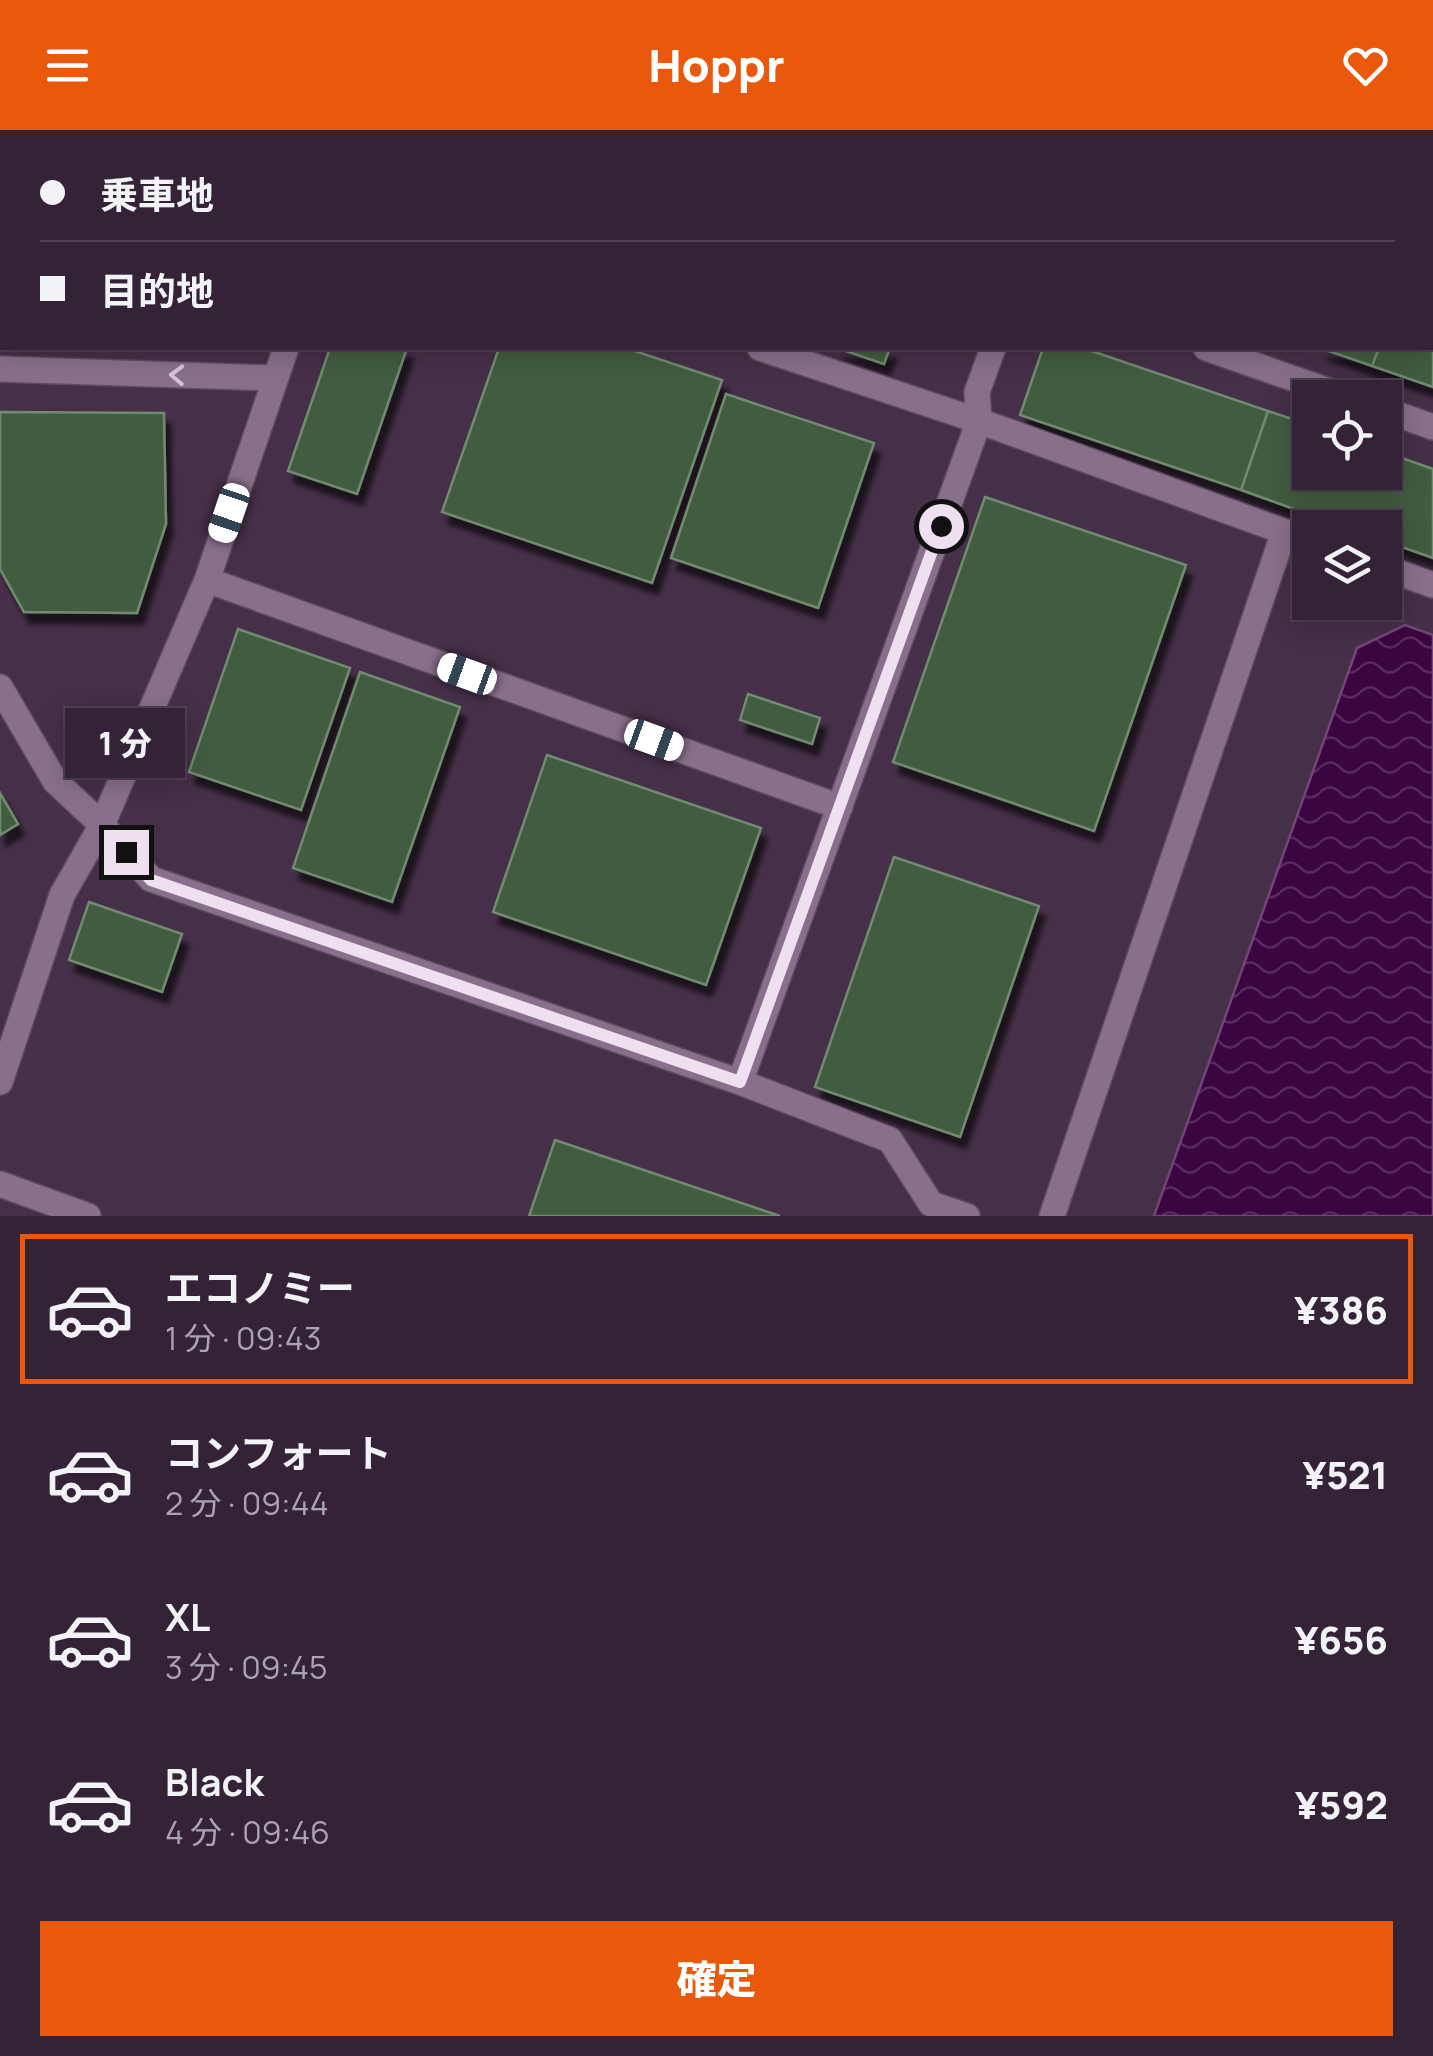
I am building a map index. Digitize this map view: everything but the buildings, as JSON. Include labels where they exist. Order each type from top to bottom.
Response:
[{"type":"street","points":[[0,1082],[62,895],[102,825],[206,580],[285,350]]},
{"type":"street","points":[[766,350],[978,421],[1292,535]]},
{"type":"street","points":[[740,1082],[978,421],[977,392],[992,350]]},
{"type":"street","points":[[1212,350],[1298,380]]},
{"type":"street","points":[[0,369],[274,378]]},
{"type":"street","points":[[1402,416],[1433,427]]},
{"type":"street","points":[[1052,1216],[1284,532]]},
{"type":"street","points":[[1402,574],[1433,586]]},
{"type":"street","points":[[206,580],[840,807]]},
{"type":"street","points":[[0,688],[55,780],[151,880],[740,1082],[890,1140],[931,1204],[967,1216]]},
{"type":"street","points":[[0,1184],[88,1216]]},
{"type":"water","points":[[1405,625],[1433,635],[1433,1216],[1154,1216],[1357,648]]},
{"type":"route","points":[[126,852],[151,880],[740,1082],[941,526]]}]
